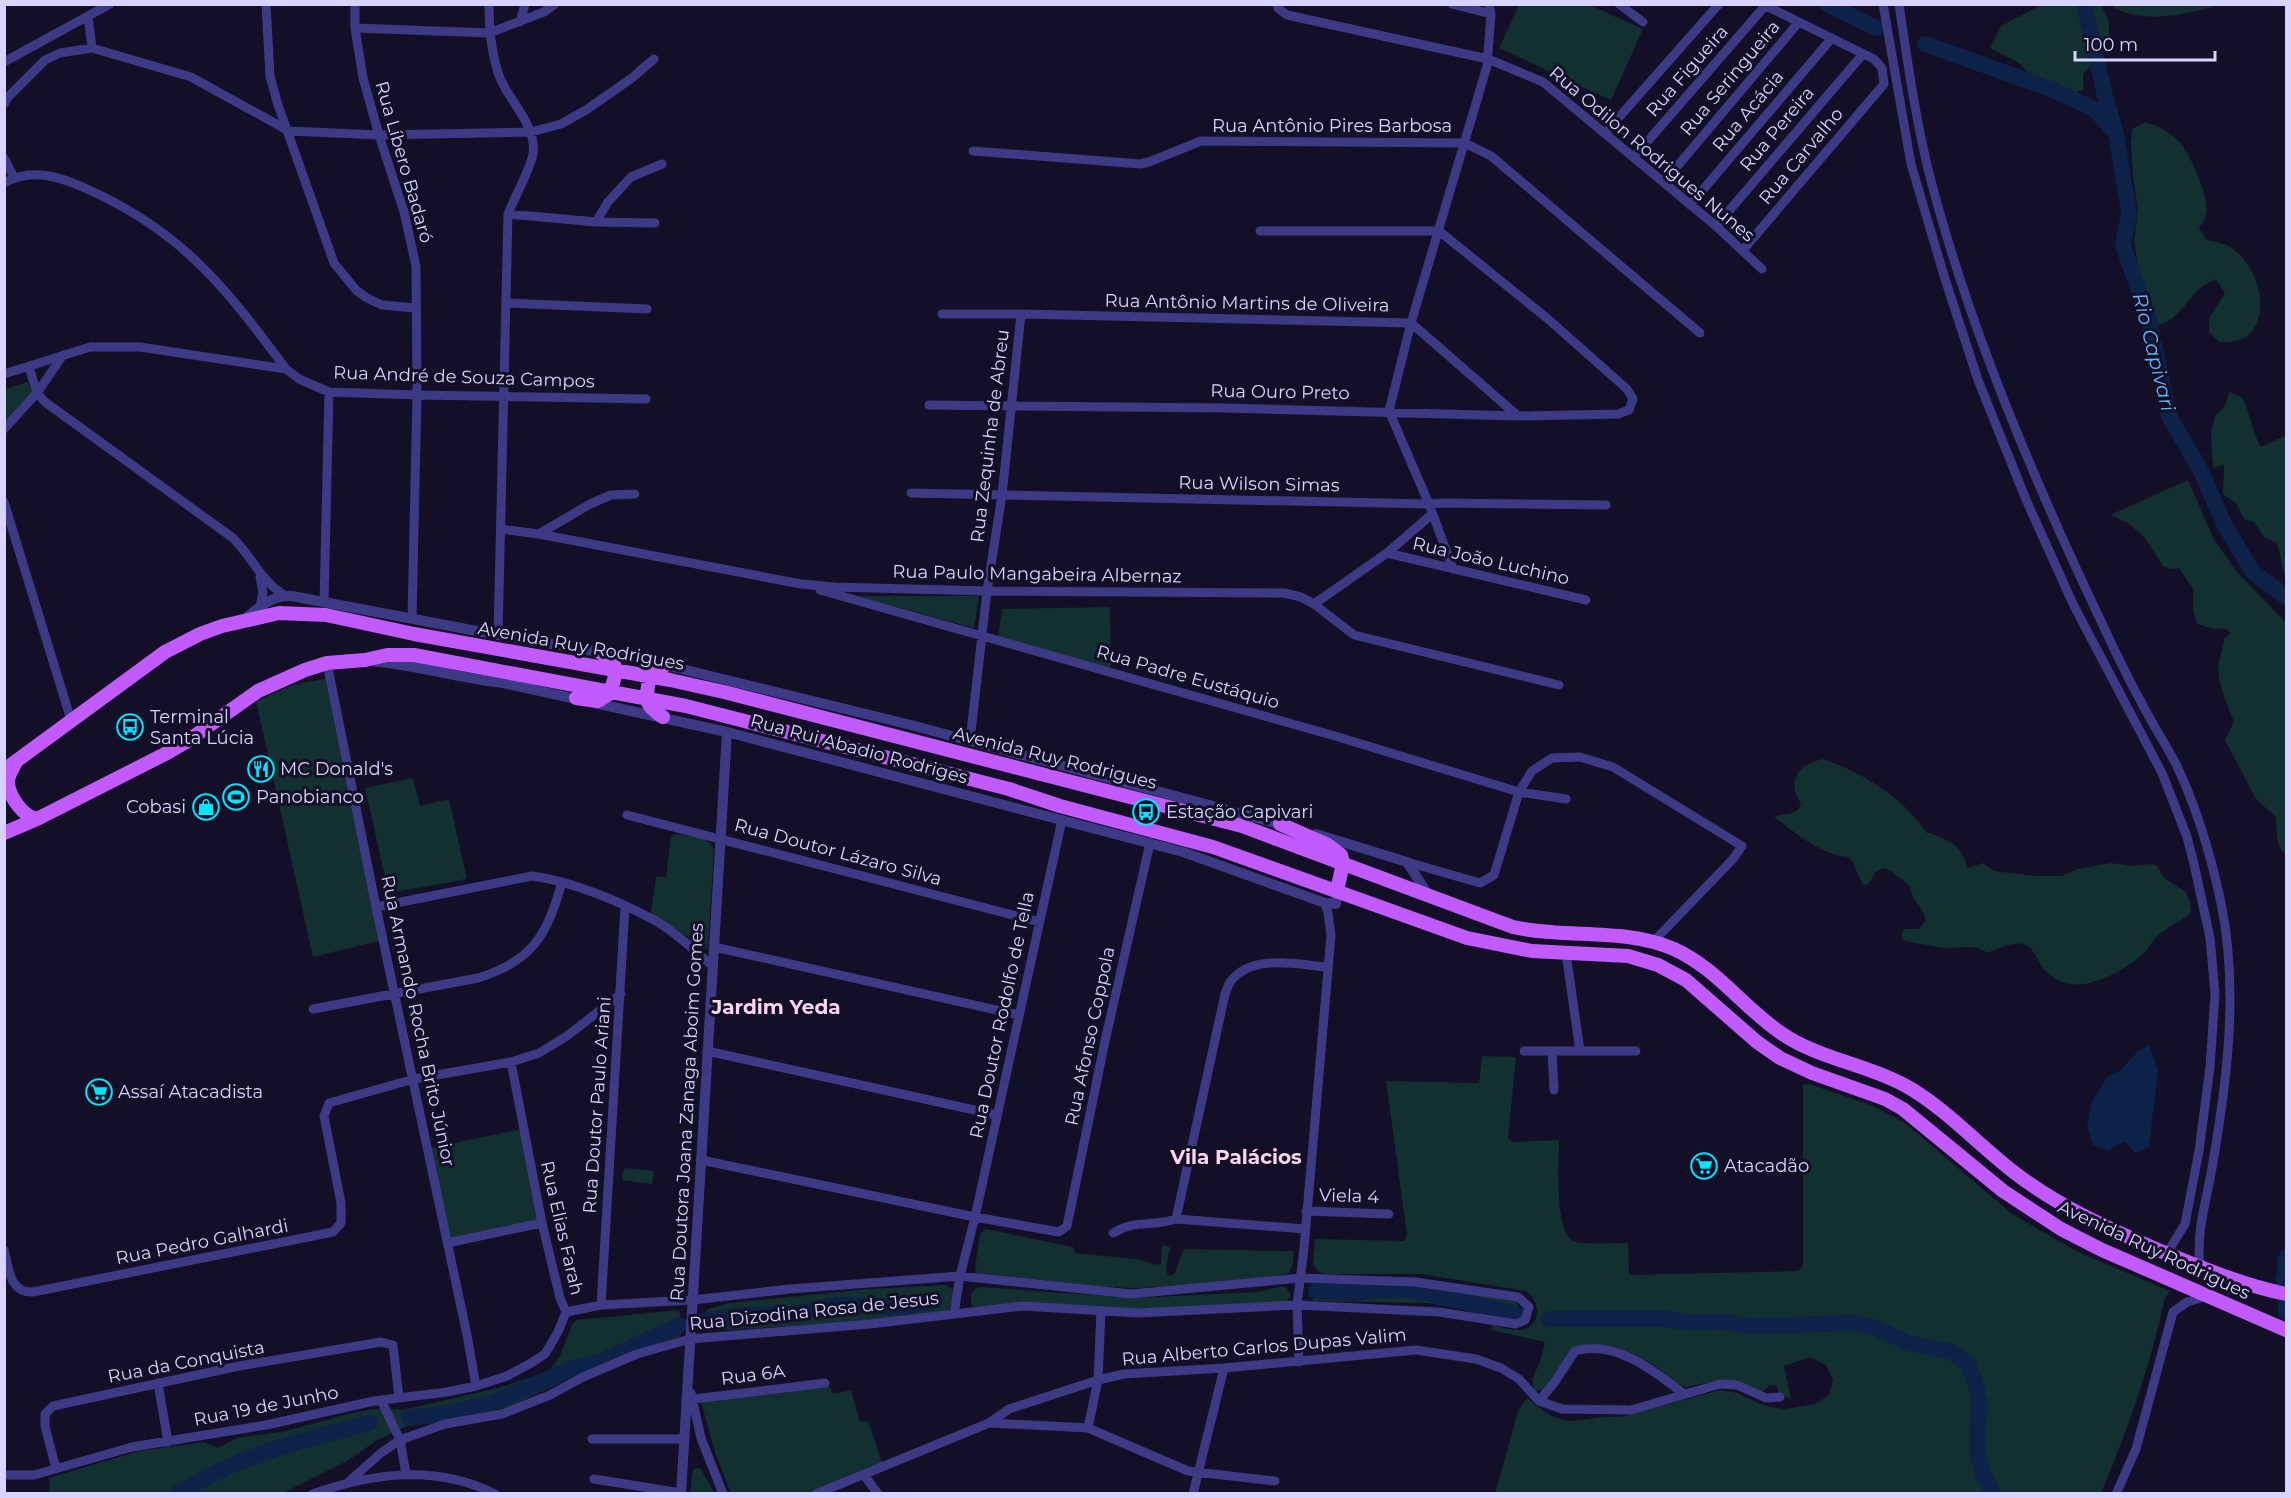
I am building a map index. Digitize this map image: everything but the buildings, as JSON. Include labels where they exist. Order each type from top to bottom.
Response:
[{"type":"main road","name":"Avenida Ruy Rodrigues","points":[[4,770],[165,652],[200,634],[245,619],[295,612],[326,615],[414,634],[650,676],[724,692],[1195,812],[1242,826],[1497,921],[1531,931],[1618,935],[1653,942],[1673,949],[1707,969],[1782,1034],[1804,1046],[1883,1076],[1916,1092],[2015,1173],[2051,1198],[2090,1220],[2199,1267],[2266,1290],[2286,1294]]},
{"type":"main road","points":[[576,698],[601,700],[611,691],[616,671],[611,658],[599,652]]},
{"type":"main road","name":"Avenida Ruy Rodrigues","points":[[4,833],[37,819],[186,742],[258,691],[304,670],[327,663],[365,660],[387,655],[414,655],[646,698],[742,719],[1010,789],[1060,806],[1213,847],[1332,899],[1467,938],[1517,950],[1628,956],[1671,971],[1686,980],[1757,1042],[1780,1058],[1812,1073],[1885,1099],[1903,1109],[1985,1177],[2041,1217],[2092,1245],[2283,1328]]},
{"type":"main road","points":[[663,717],[649,708],[646,698],[650,676],[664,666]]},
{"type":"main road","points":[[17,760],[8,779],[9,788],[24,812],[37,819]]},
{"type":"main road","points":[[1280,824],[1328,846],[1341,855],[1343,863],[1332,899]]},
{"type":"street","points":[[4,62],[110,4]]},
{"type":"street","points":[[266,4],[270,76],[277,102],[334,262],[345,278],[362,294],[382,305],[415,308]]},
{"type":"street","name":"Rua Líbero Badaró","points":[[355,4],[355,28],[363,78],[404,212],[416,266],[417,395],[412,618]]},
{"type":"street","points":[[489,4],[489,33],[494,59],[501,80],[531,132],[533,154],[507,214],[498,635]]},
{"type":"street","points":[[520,22],[525,4]]},
{"type":"street","points":[[355,28],[489,33],[544,12],[555,4]]},
{"type":"street","name":"Rua Odilon Rodrigues Nunes","points":[[1277,4],[1278,8],[1287,15],[1488,59],[1544,82],[1716,226],[1762,269]]},
{"type":"street","points":[[1452,4],[1490,9],[1488,59],[1411,323],[1389,411],[1431,509],[1453,569]]},
{"type":"street","points":[[1619,4],[1642,22]]},
{"type":"street","points":[[1605,133],[1719,4]]},
{"type":"street","points":[[1883,4],[1911,164],[1978,380],[2027,502],[2074,606],[2162,773],[2187,837],[2210,938],[2215,994],[2210,1067],[2199,1151],[2185,1224],[2167,1253]]},
{"type":"street","points":[[1899,4],[1910,77],[1934,189],[1993,374],[2042,495],[2139,699],[2176,766],[2204,832],[2221,903],[2231,987],[2226,1064],[2212,1167],[2198,1241],[2199,1267]]},
{"type":"street","points":[[1764,5],[1874,59],[1891,46]]},
{"type":"street","name":"Rua Figueira","points":[[1634,157],[1764,5]]},
{"type":"street","points":[[88,15],[92,48]]},
{"type":"street","name":"Rua Seringueira","points":[[1664,182],[1798,23]]},
{"type":"street","name":"Rua Acácia","points":[[1690,205],[1832,39]]},
{"type":"street","points":[[34,45],[45,60]]},
{"type":"street","points":[[6,97],[45,60],[60,53],[92,48],[191,77],[289,131],[379,135],[531,132],[561,124],[586,111],[632,78],[654,58]]},
{"type":"street","name":"Rua Pereira","points":[[1716,226],[1863,54]]},
{"type":"street","name":"Rua Carvalho","points":[[1743,250],[1884,84],[1882,68],[1874,59]]},
{"type":"street","points":[[1904,128],[1920,125]]},
{"type":"street","name":"Rua Antônio Pires Barbosa","points":[[973,151],[1140,164],[1201,141],[1465,143],[1491,156],[1700,333]]},
{"type":"street","points":[[4,158],[14,177]]},
{"type":"street","points":[[596,222],[608,202],[631,177],[662,164]]},
{"type":"street","points":[[4,183],[14,177],[31,174],[65,179],[134,212],[169,236],[225,290],[286,369]]},
{"type":"street","points":[[507,214],[596,222],[655,223]]},
{"type":"street","points":[[1260,231],[1439,231]]},
{"type":"street","name":"Rua Ouro Preto","points":[[928,405],[1012,404],[1389,411],[1518,416],[1618,414],[1629,410],[1633,399],[1627,389],[1548,319],[1439,231]]},
{"type":"street","points":[[506,303],[647,309]]},
{"type":"street","name":"Rua Antônio Martins de Oliveira","points":[[942,314],[1411,323],[1518,416]]},
{"type":"street","name":"Rua Zequinha de Abreu","points":[[970,741],[981,635],[1002,495],[1021,314]]},
{"type":"street","name":"Rua André de Souza Campos","points":[[4,374],[90,347],[140,347],[286,369],[299,379],[329,392],[646,399]]},
{"type":"street","points":[[4,429],[37,393],[63,355]]},
{"type":"street","points":[[29,367],[37,393],[72,422],[233,538],[260,575],[272,588],[284,595],[599,652],[799,697],[1280,824],[1480,883],[1494,875],[1519,792],[1532,771],[1552,758],[1580,757],[1613,767],[1742,846],[1733,859],[1653,942]]},
{"type":"street","points":[[324,602],[329,392]]},
{"type":"street","name":"Rua Wilson Simas","points":[[911,493],[1431,509],[1443,503],[1606,505]]},
{"type":"street","points":[[539,534],[590,504],[611,495],[635,494]]},
{"type":"street","points":[[4,502],[71,720]]},
{"type":"street","points":[[1314,604],[1387,553],[1431,509]]},
{"type":"street","name":"Rua Paulo Mangabeira Albernaz","points":[[501,529],[539,534],[801,584],[987,591],[1284,593],[1301,597],[1314,604],[1354,635],[1559,686]]},
{"type":"street","name":"Rua João Luchino","points":[[1387,553],[1586,600]]},
{"type":"street","points":[[260,575],[263,593],[260,606]]},
{"type":"street","name":"Rua Padre Eustáquio","points":[[801,584],[1335,736],[1519,792],[1566,799]]},
{"type":"street","points":[[245,619],[260,606],[284,595]]},
{"type":"street","name":"Rua Rui Abadio Rodriges","points":[[365,660],[468,679],[503,683],[727,732],[1150,843],[1332,899]]},
{"type":"street","name":"Rua Armando Rocha Brito Júnior","points":[[327,663],[476,1386]]},
{"type":"street","name":"Rua Doutora Joana Zanaga Aboim Gomes","points":[[681,1493],[689,1400],[688,1371],[692,1300],[727,732]]},
{"type":"street","name":"Rua Doutor Lázaro Silva","points":[[627,814],[1040,922]]},
{"type":"street","name":"Rua Doutor Rodolfo de Tella","points":[[954,1314],[960,1276],[975,1218],[1062,820]]},
{"type":"street","points":[[2187,837],[2204,832]]},
{"type":"street","name":"Rua Afonso Coppola","points":[[975,1218],[1059,1232],[1067,1227],[1105,1041],[1150,843]]},
{"type":"street","points":[[1407,862],[1429,896]]},
{"type":"street","points":[[376,907],[532,876],[562,882],[655,920],[712,965]]},
{"type":"street","points":[[313,1009],[478,978],[498,972],[520,959],[538,940],[548,924],[562,882]]},
{"type":"street","points":[[1299,1362],[1297,1305],[1331,935],[1328,913],[1332,899]]},
{"type":"street","name":"Rua Doutor Paulo Ariani","points":[[601,1305],[625,907]]},
{"type":"street","points":[[2210,938],[2226,933]]},
{"type":"street","points":[[714,947],[1019,1015]]},
{"type":"street","points":[[1566,953],[1580,1051]]},
{"type":"street","points":[[1176,1219],[1225,994],[1231,981],[1244,970],[1264,963],[1328,967]]},
{"type":"street","points":[[414,1079],[511,1062],[539,1053],[554,1045],[621,994]]},
{"type":"street","points":[[707,1051],[997,1115]]},
{"type":"street","points":[[1524,1051],[1636,1052]]},
{"type":"street","points":[[1552,1052],[1554,1090]]},
{"type":"street","name":"Rua Elias Farah","points":[[507,1376],[545,1354],[566,1312],[560,1298],[542,1223],[511,1062]]},
{"type":"street","name":"Rua Pedro Galhardi","points":[[4,1250],[15,1286],[20,1290],[33,1292],[333,1232],[340,1223],[341,1203],[326,1133],[324,1116],[329,1103],[414,1079]]},
{"type":"street","points":[[701,1160],[975,1218]]},
{"type":"street","name":"Viela 4","points":[[1306,1211],[1389,1214]]},
{"type":"street","points":[[1113,1233],[1135,1223],[1162,1224],[1176,1219],[1305,1229]]},
{"type":"street","points":[[447,1243],[542,1223]]},
{"type":"street","points":[[566,1312],[601,1305],[692,1300],[790,1289],[960,1276],[1131,1294],[1300,1278]]},
{"type":"street","name":"Rua Dizodina Rosa de Jesus","points":[[347,1483],[381,1453],[400,1440],[445,1424],[501,1414],[550,1395],[583,1377],[636,1354],[690,1339],[870,1324],[1023,1306],[1138,1313],[1297,1305],[1439,1312],[1516,1324],[1525,1320],[1528,1307],[1518,1297],[1415,1282],[1300,1278]]},
{"type":"street","points":[[2116,1494],[2136,1449],[2173,1312],[2187,1302],[2207,1296]]},
{"type":"street","points":[[1088,1428],[1098,1380],[1101,1311]]},
{"type":"street","name":"Rua da Conquista","points":[[56,1469],[45,1426],[45,1414],[53,1406],[239,1366],[381,1342],[393,1345],[399,1398]]},
{"type":"street","points":[[1684,1394],[1637,1360],[1587,1348],[1575,1351],[1539,1401],[1562,1409],[1631,1410],[1720,1384],[1737,1385],[1766,1398],[1780,1397]]},
{"type":"street","name":"Rua Alberto Carlos Dupas Valim","points":[[816,1494],[987,1424],[1009,1409],[1098,1380],[1124,1374],[1299,1362],[1416,1350],[1476,1359],[1501,1368],[1519,1379],[1539,1401]]},
{"type":"street","points":[[1193,1494],[1224,1368]]},
{"type":"street","name":"Rua 19 de Junho","points":[[4,1475],[34,1475],[132,1447],[266,1425],[381,1400],[447,1392],[507,1376]]},
{"type":"street","points":[[158,1383],[168,1442]]},
{"type":"street","name":"Rua 6A","points":[[689,1400],[825,1383]]},
{"type":"street","points":[[381,1400],[400,1440],[406,1474]]},
{"type":"street","points":[[689,1400],[723,1494]]},
{"type":"street","points":[[987,1424],[1088,1428],[1172,1465],[1198,1473],[1275,1481]]},
{"type":"street","points":[[592,1439],[684,1439]]},
{"type":"street","points":[[312,1494],[379,1475],[419,1473],[445,1476],[495,1494]]},
{"type":"street","points":[[864,1475],[878,1494]]},
{"type":"street","points":[[594,1479],[681,1493]]},
{"type":"green space","points":[[1519,5],[1590,5],[1643,29],[1611,100],[1499,48]]},
{"type":"green space","points":[[2041,5],[2101,5],[2109,22],[2109,37],[2097,46],[2095,61],[2083,74],[2083,90],[2069,94],[2040,84],[2019,63],[1990,48],[2001,26]]},
{"type":"green space","points":[[2111,5],[2220,5],[2193,12],[2150,17],[2123,11]]},
{"type":"green space","points":[[2145,122],[2174,136],[2190,158],[2206,200],[2206,215],[2199,228],[2206,240],[2224,244],[2233,249],[2242,256],[2255,278],[2259,291],[2259,316],[2255,327],[2244,338],[2219,342],[2209,332],[2209,318],[2225,293],[2216,279],[2199,289],[2172,319],[2149,326],[2139,287],[2134,241],[2138,209],[2131,144],[2132,129]]},
{"type":"green space","points":[[28,382],[33,395],[5,427],[5,389]]},
{"type":"green space","points":[[2229,392],[2243,398],[2261,447],[2286,435],[2286,581],[2277,543],[2264,537],[2254,522],[2244,519],[2236,503],[2223,494],[2224,464],[2213,469],[2211,432],[2215,416],[2225,406]]},
{"type":"green space","points":[[2188,480],[2214,540],[2237,572],[2286,623],[2286,854],[2278,843],[2276,817],[2256,799],[2225,740],[2234,721],[2223,692],[2218,668],[2224,639],[2231,633],[2224,628],[2214,629],[2197,624],[2193,609],[2193,589],[2179,568],[2170,569],[2163,566],[2145,538],[2128,523],[2110,515]]},
{"type":"green space","points":[[857,596],[979,596],[974,628]]},
{"type":"green space","points":[[1110,607],[1111,674],[997,645],[1002,609]]},
{"type":"green space","points":[[330,678],[383,940],[313,957],[256,701],[292,685]]},
{"type":"green space","points":[[1823,759],[1853,771],[1894,797],[1917,819],[1926,832],[1953,844],[1962,854],[1967,868],[1983,863],[1994,871],[2034,876],[2062,876],[2077,869],[2111,863],[2131,866],[2153,864],[2157,866],[2164,878],[2186,892],[2191,912],[2158,935],[2143,954],[2126,967],[2104,978],[2081,984],[2060,981],[2049,974],[2032,950],[2027,945],[2019,943],[1987,953],[1977,947],[1944,948],[1904,941],[1901,936],[1904,929],[1919,929],[1926,920],[1910,886],[1891,871],[1883,868],[1876,872],[1868,884],[1864,885],[1849,857],[1818,848],[1774,817],[1793,813],[1799,808],[1801,804],[1795,787],[1797,774],[1807,765]]},
{"type":"green space","points":[[413,778],[420,806],[449,799],[467,879],[395,892],[387,886],[365,788]]},
{"type":"green space","points":[[676,834],[704,839],[712,845],[714,850],[707,949],[699,948],[692,940],[651,913],[656,877],[666,877],[671,837]]},
{"type":"green space","points":[[1482,1056],[1516,1057],[1508,1138],[1512,1142],[1559,1140],[1559,1196],[1564,1226],[1569,1237],[1582,1243],[1628,1243],[1629,1275],[1798,1271],[1803,1266],[1803,1085],[1809,1084],[1871,1105],[1904,1122],[2012,1214],[2078,1252],[2170,1291],[2165,1298],[2137,1397],[2101,1493],[1495,1494],[1518,1411],[1527,1398],[1553,1416],[1572,1421],[1621,1417],[1720,1390],[1737,1393],[1763,1405],[1784,1409],[1815,1404],[1829,1395],[1833,1380],[1826,1365],[1810,1357],[1784,1366],[1791,1400],[1779,1392],[1776,1385],[1770,1385],[1762,1392],[1725,1382],[1687,1387],[1629,1352],[1608,1346],[1585,1345],[1573,1347],[1545,1389],[1535,1391],[1533,1380],[1545,1342],[1492,1330],[1492,1325],[1508,1329],[1525,1329],[1535,1321],[1536,1305],[1526,1291],[1421,1274],[1325,1274],[1318,1272],[1313,1264],[1315,1239],[1405,1241],[1407,1235],[1386,1081],[1479,1083]]},
{"type":"green space","points":[[522,1129],[541,1221],[449,1240],[430,1148]]},
{"type":"green space","points":[[624,1168],[654,1171],[652,1184],[622,1180]]},
{"type":"green space","points":[[986,1229],[1073,1247],[1075,1253],[1136,1259],[1157,1265],[1161,1264],[1162,1245],[1170,1247],[1166,1268],[1168,1276],[1174,1274],[1184,1249],[1293,1251],[1293,1259],[1289,1273],[1257,1279],[1140,1288],[1105,1287],[977,1273],[975,1268],[980,1234]]},
{"type":"green space","points":[[946,1285],[954,1293],[949,1310],[943,1313],[708,1331],[703,1326],[703,1316],[708,1309],[729,1303],[868,1289]]},
{"type":"green space","points":[[1312,1286],[1399,1286],[1450,1290],[1516,1300],[1519,1309],[1516,1316],[1510,1317],[1427,1303],[1313,1301]]},
{"type":"green space","points":[[982,1287],[1135,1298],[1257,1292],[1286,1287],[1291,1296],[1285,1303],[1143,1310],[978,1308],[971,1305],[972,1295],[976,1289]]},
{"type":"green space","points":[[679,1310],[683,1329],[679,1337],[631,1351],[505,1408],[405,1427],[377,1440],[349,1460],[283,1493],[50,1493],[49,1478],[139,1451],[204,1442],[218,1448],[236,1438],[286,1431],[356,1412],[382,1408],[402,1410],[498,1388],[548,1372],[560,1356],[573,1323],[577,1320]]},
{"type":"green space","points":[[827,1380],[833,1394],[851,1390],[860,1422],[868,1421],[883,1465],[810,1493],[731,1493],[716,1455],[699,1395]]},
{"type":"green space","points":[[700,1468],[715,1493],[690,1493],[693,1469]]},
{"type":"water","points":[[2149,1044],[2158,1071],[2149,1147],[2135,1153],[2125,1142],[2108,1151],[2093,1145],[2087,1125],[2091,1103],[2108,1076],[2120,1071],[2137,1052]]},
{"type":"waterway","points":[[1827,4],[1876,28]]},
{"type":"waterway","name":"Rio Capivari","points":[[2084,4],[2116,134],[2129,213],[2123,245],[2150,323],[2169,416],[2201,471],[2225,526],[2253,572],[2286,597]]},
{"type":"waterway","points":[[1925,44],[2051,89],[2094,109],[2112,129]]},
{"type":"waterway","name":"Rio Capivari","points":[[2286,1258],[2284,1279],[2286,1311]]},
{"type":"waterway","points":[[1316,1291],[1354,1293],[1376,1290],[1414,1290],[1519,1315]]},
{"type":"waterway","points":[[707,1320],[749,1315],[793,1314],[837,1305],[905,1307],[935,1301]]},
{"type":"waterway","points":[[1549,1319],[1666,1319],[1691,1323],[1722,1322],[1751,1326],[1854,1323],[1874,1327],[1908,1343],[1952,1352],[1968,1364],[1976,1384],[1980,1408],[1977,1451],[1983,1475],[1994,1494]]},
{"type":"waterway","points":[[409,1418],[449,1413],[491,1403],[571,1369],[602,1361],[680,1325]]},
{"type":"waterway","points":[[177,1494],[246,1459],[370,1423]]},
{"type":"place","name":"Terminal Santa Lúcia","points":[[130,727]]},
{"type":"place","name":"MC Donald's","points":[[261,769]]},
{"type":"place","name":"Panobianco","points":[[236,797]]},
{"type":"place","name":"Cobasi","points":[[206,807]]},
{"type":"place","name":"Estação Capivari","points":[[1146,812]]},
{"type":"place","name":"Assaí Atacadista","points":[[99,1092]]},
{"type":"place","name":"Atacadão","points":[[1704,1166]]},
{"type":"district","name":"Jardim Yeda","points":[[776,1007]]},
{"type":"district","name":"Vila Palácios","points":[[1236,1157]]}]
